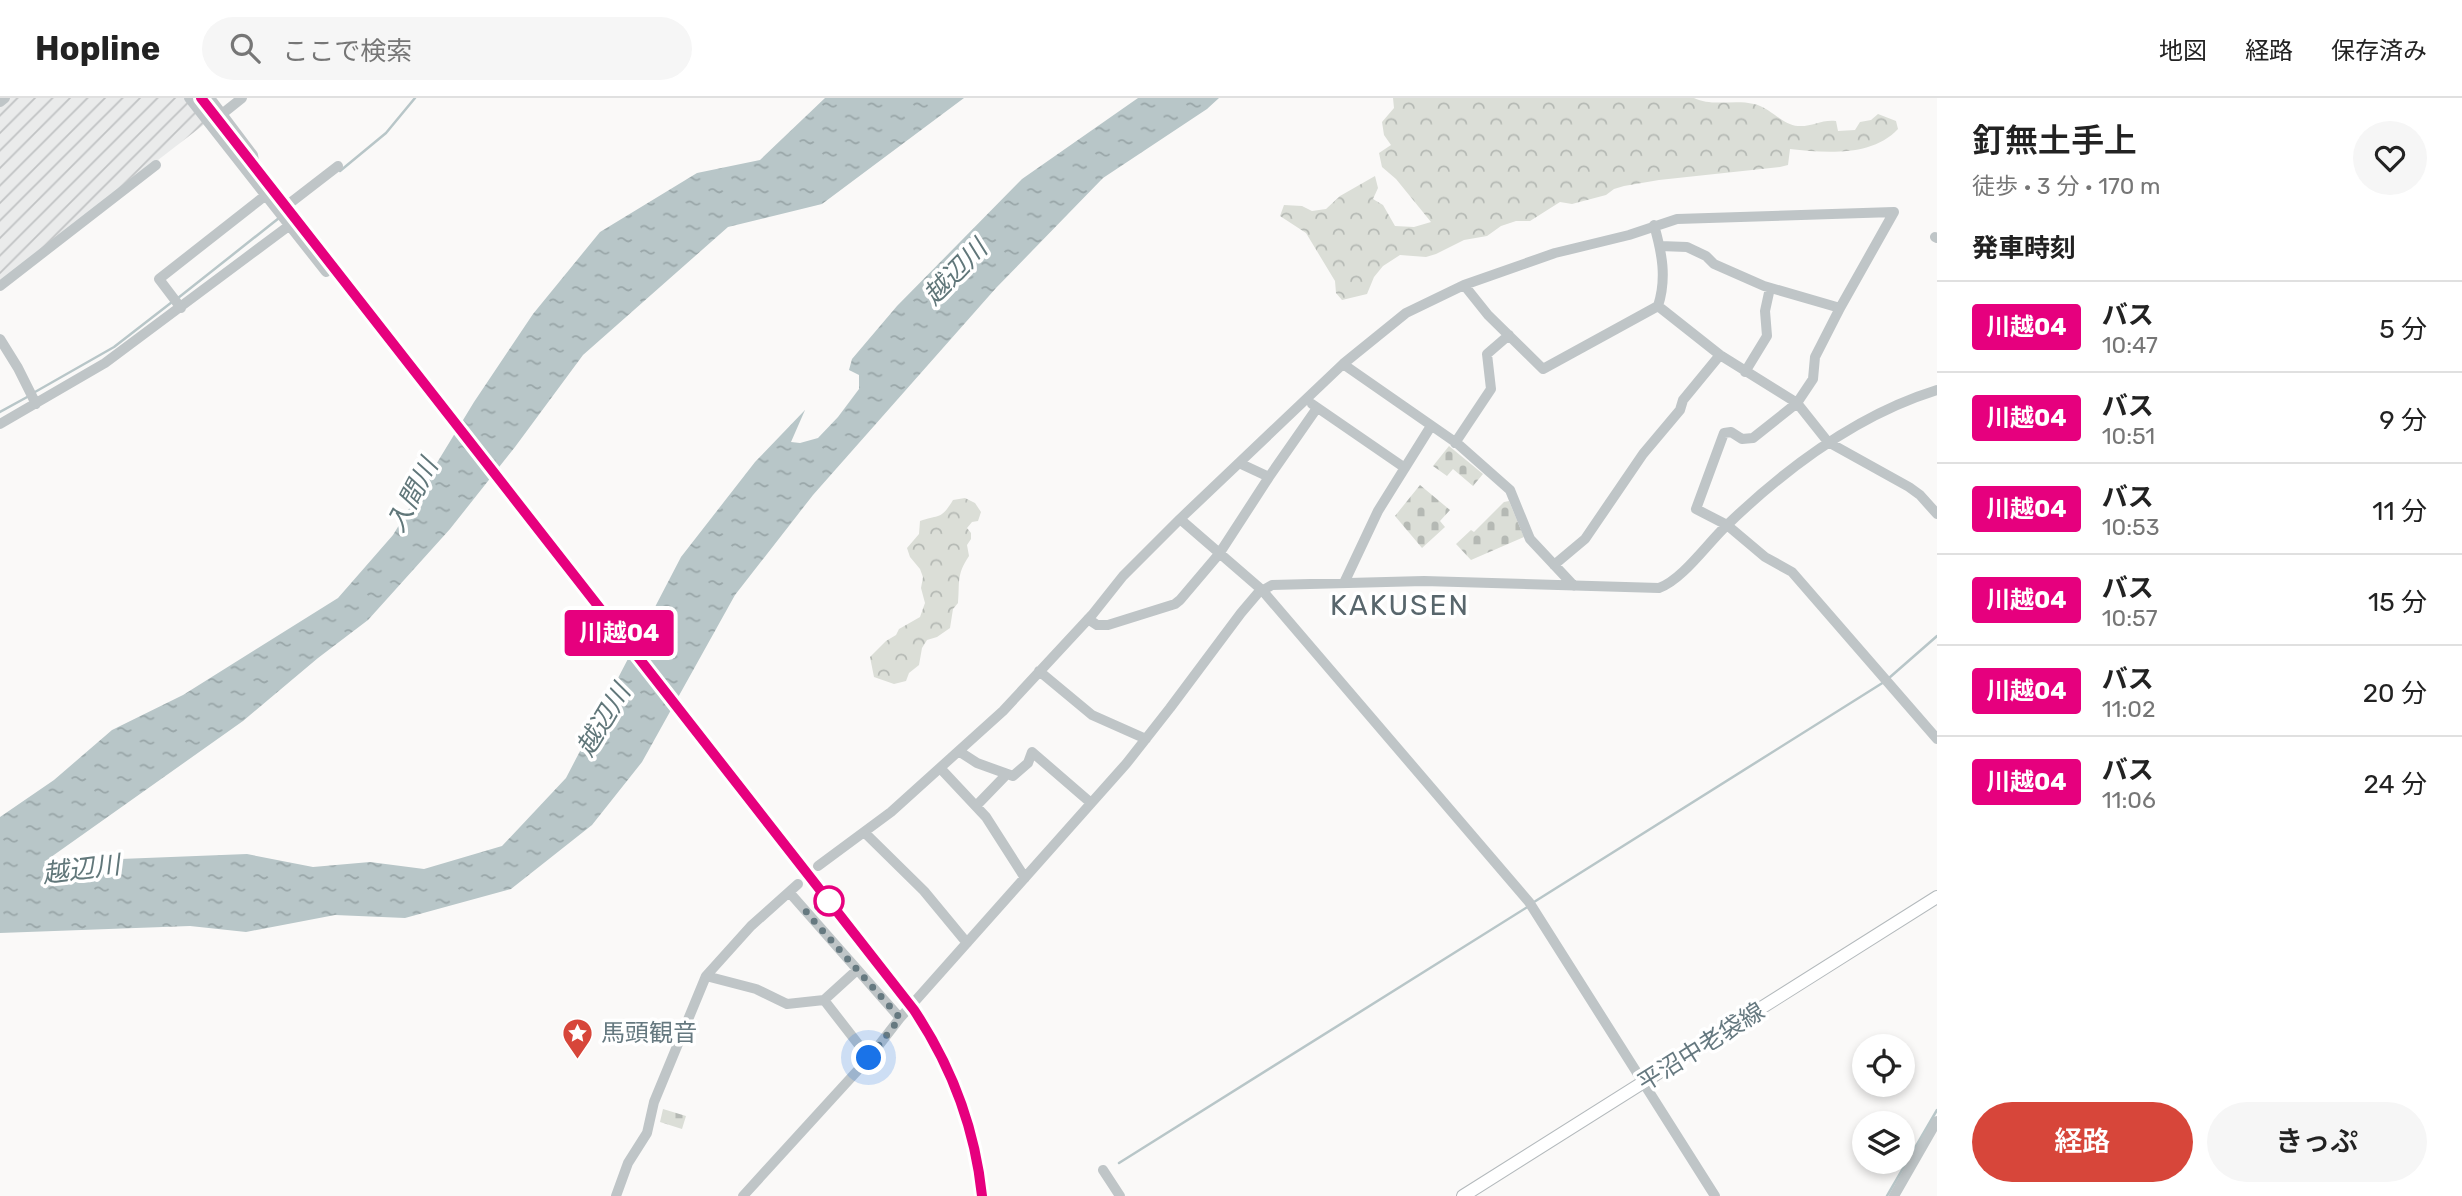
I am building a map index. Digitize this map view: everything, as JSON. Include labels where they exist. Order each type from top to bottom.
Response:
[{"type":"main road","points":[[201,98],[911,1006],[944,1061],[964,1109],[973,1137],[982,1196]]},
{"type":"main road","name":"平沼中老袋線","points":[[1464,1196],[1937,897]]},
{"type":"street","points":[[0,102],[5,98]]},
{"type":"street","points":[[189,98],[326,272]]},
{"type":"street","points":[[210,98],[253,155],[253,180]]},
{"type":"street","points":[[222,114],[242,98]]},
{"type":"street","points":[[0,286],[156,165]]},
{"type":"street","points":[[279,211],[338,166]]},
{"type":"street","points":[[181,308],[159,279],[266,195]]},
{"type":"street","points":[[818,866],[891,812],[960,752],[1003,711],[1088,619],[1123,576],[1180,519],[1343,364],[1406,313],[1464,285],[1555,253],[1629,235],[1676,219],[1894,212],[1815,357],[1813,379],[1797,403],[1754,438],[1742,439],[1731,432],[1724,433],[1696,509],[1727,525],[1765,557],[1797,577],[1937,740]]},
{"type":"street","points":[[0,424],[105,363],[290,225]]},
{"type":"street","points":[[1654,225],[1664,275],[1658,306]]},
{"type":"street","points":[[1660,246],[1687,247],[1706,256],[1714,264],[1770,288],[1840,308]]},
{"type":"street","points":[[1464,285],[1544,369],[1658,306]]},
{"type":"street","points":[[1745,372],[1767,336],[1765,311],[1770,288]]},
{"type":"street","points":[[1658,306],[1671,319],[1720,355],[1797,403],[1828,442],[1922,496],[1937,500]]},
{"type":"street","points":[[1455,443],[1491,389],[1487,354],[1509,335]]},
{"type":"street","points":[[0,338],[36,404]]},
{"type":"street","points":[[1554,565],[1586,539],[1643,454],[1720,355]]},
{"type":"street","points":[[1343,364],[1455,443],[1510,490],[1530,539],[1574,586]]},
{"type":"street","points":[[743,1196],[869,1058],[900,1018],[1146,739],[1241,613],[1262,590],[1272,585],[1424,581],[1659,588],[1667,585],[1773,484],[1828,442],[1889,408],[1937,390]]},
{"type":"street","points":[[1306,400],[1405,468]]},
{"type":"street","points":[[1088,619],[1097,625],[1108,625],[1175,604],[1219,554],[1317,408]]},
{"type":"street","points":[[1344,583],[1378,511],[1431,426]]},
{"type":"street","points":[[1239,463],[1269,477]]},
{"type":"street","points":[[1922,496],[1937,514]]},
{"type":"street","points":[[1180,519],[1262,590],[1530,902],[1714,1196]]},
{"type":"street","points":[[1040,671],[1092,715],[1146,739]]},
{"type":"street","points":[[960,752],[977,763],[1013,776],[1028,763],[1032,752],[1091,803]]},
{"type":"street","points":[[941,769],[986,817],[1025,878]]},
{"type":"street","points":[[976,806],[1007,774]]},
{"type":"street","points":[[864,832],[917,884],[967,943]]},
{"type":"street","points":[[616,1196],[628,1163],[647,1133],[654,1102],[706,976],[751,926],[793,888],[857,970],[900,1018]]},
{"type":"street","points":[[706,976],[756,989],[787,1004],[824,1000],[857,970]]},
{"type":"street","points":[[824,1000],[869,1058]]},
{"type":"street","points":[[1894,1196],[1937,1121]]},
{"type":"street","points":[[1104,1170],[1120,1196]]},
{"type":"shaded area","points":[[10,98],[186,98],[206,123],[0,282],[0,106]]},
{"type":"green space","points":[[1393,98],[1694,98],[1708,102],[1754,104],[1798,126],[1836,121],[1838,131],[1855,130],[1860,122],[1871,120],[1878,114],[1896,121],[1898,129],[1887,138],[1862,149],[1818,152],[1790,149],[1788,165],[1780,167],[1659,180],[1624,186],[1606,195],[1572,204],[1560,202],[1530,221],[1516,221],[1501,226],[1487,236],[1464,240],[1436,254],[1426,257],[1400,255],[1383,266],[1374,277],[1367,294],[1342,300],[1336,293],[1335,281],[1306,233],[1280,216],[1284,205],[1302,206],[1312,211],[1326,209],[1340,196],[1375,176],[1378,188],[1373,199],[1383,205],[1395,226],[1414,227],[1431,222],[1396,179],[1382,167],[1379,153],[1391,145],[1384,135],[1382,122],[1394,108]]},
{"type":"green space","points":[[1449,446],[1483,474],[1473,486],[1453,469],[1447,476],[1433,466]]},
{"type":"green space","points":[[1420,485],[1450,510],[1440,521],[1445,527],[1422,548],[1395,516]]},
{"type":"green space","points":[[965,498],[975,503],[981,512],[978,521],[972,522],[967,528],[971,533],[967,545],[969,556],[960,574],[958,603],[953,609],[950,628],[927,640],[922,648],[919,665],[909,673],[906,681],[894,684],[874,677],[870,657],[896,635],[899,629],[920,617],[925,603],[921,588],[923,577],[907,548],[919,534],[920,521],[946,511],[953,500]]},
{"type":"green space","points":[[1509,501],[1524,537],[1471,560],[1456,544],[1471,530],[1474,532],[1504,502]]},
{"type":"green space","points":[[663,1109],[686,1116],[682,1129],[660,1122]]},
{"type":"water","name":"越辺川","points":[[825,98],[964,98],[822,204],[728,227],[583,355],[450,529],[368,620],[243,721],[44,862],[247,854],[313,867],[370,862],[424,869],[502,846],[566,778],[681,557],[755,462],[805,410],[791,442],[800,443],[818,438],[838,417],[859,389],[859,375],[849,370],[852,359],[897,306],[1022,179],[1138,98],[1219,98],[1207,109],[1103,178],[996,288],[813,495],[735,595],[642,762],[592,825],[511,889],[405,918],[335,915],[246,932],[190,926],[0,933],[0,817],[54,780],[112,730],[183,695],[338,598],[393,535],[474,402],[533,314],[600,232],[697,173],[760,160]]},
{"type":"waterway","points":[[340,171],[386,133],[415,98]]},
{"type":"waterway","points":[[178,298],[279,218]]},
{"type":"waterway","points":[[35,392],[114,347],[172,302]]},
{"type":"waterway","points":[[0,412],[29,396]]},
{"type":"waterway","points":[[1889,678],[1937,636]]},
{"type":"waterway","points":[[1534,902],[1884,682]]},
{"type":"waterway","points":[[1119,1163],[1529,906]]},
{"type":"waterway","points":[[1887,1196],[1937,1110]]},
{"type":"bus line","name":"川越04","points":[[201,98],[914,1010],[944,1061],[964,1109],[973,1137],[982,1196]]},
{"type":"place","name":"馬頭観音","points":[[578,1060]]},
{"type":"district","name":"KAKUSEN","points":[[1400,605]]},
{"type":"route","points":[[829,901],[806,912],[900,1018],[869,1058]]},
{"type":"water label","name":"入間川","points":[[412,495]]}]
